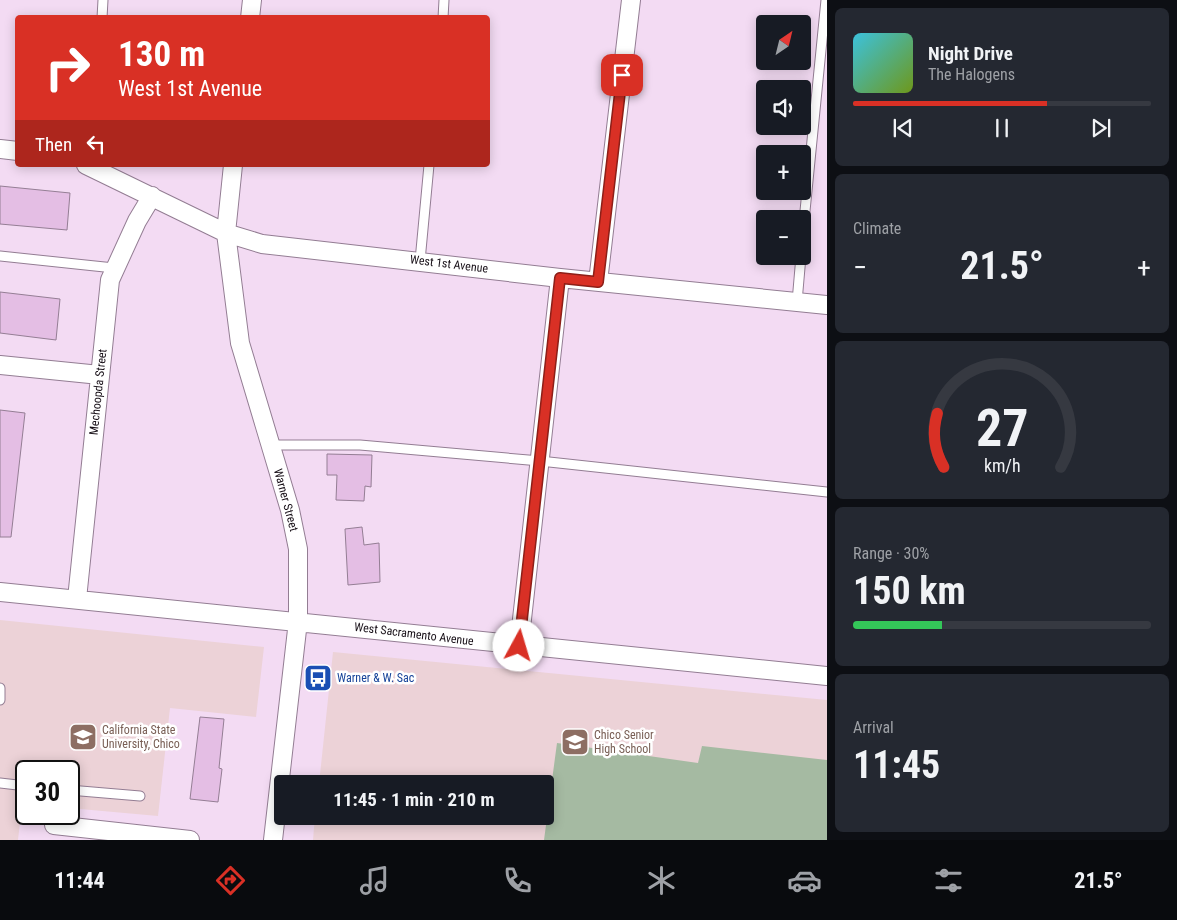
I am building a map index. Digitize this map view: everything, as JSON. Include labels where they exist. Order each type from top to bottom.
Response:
[{"type":"street","points":[[250,15],[252,0]]},
{"type":"street","points":[[598,282],[631,0]]},
{"type":"street","points":[[0,149],[15,151]]},
{"type":"street","name":"West 1st Avenue","points":[[91,167],[226,233],[262,244],[560,278],[827,305]]},
{"type":"street","name":"Warner Street","points":[[233,167],[226,233],[240,344],[290,510],[298,549],[298,621],[273,840]]},
{"type":"street","name":"Mechoopda Street","points":[[77,599],[110,280],[114,268],[152,196]]},
{"type":"street","points":[[519,646],[560,278]]},
{"type":"street","points":[[0,365],[100,375]]},
{"type":"street","name":"West Sacramento Avenue","points":[[0,592],[827,676]]},
{"type":"street","points":[[54,825],[190,840]]},
{"type":"lane","points":[[102,15],[104,0]]},
{"type":"lane","points":[[443,15],[444,0]]},
{"type":"lane","points":[[805,210],[826,0]]},
{"type":"lane","points":[[420,261],[429,167]]},
{"type":"lane","points":[[0,256],[114,268]]},
{"type":"lane","points":[[796,302],[800,265]]},
{"type":"lane","points":[[270,445],[360,445],[540,461],[827,492]]},
{"type":"lane","points":[[0,688],[0,700]]},
{"type":"lane","points":[[0,783],[15,785]]},
{"type":"lane","points":[[80,791],[140,796]]},
{"type":"shaded area","name":"California State University, Chico","points":[[0,620],[264,647],[256,717],[170,708],[158,816],[80,809],[80,760],[15,760],[15,825],[20,825],[18,840],[0,840]]},
{"type":"shaded area","name":"Chico Senior High School","points":[[333,652],[827,700],[827,840],[313,840],[314,825],[554,825],[554,775],[320,775]]},
{"type":"green space","points":[[557,743],[698,763],[702,746],[827,760],[827,840],[544,840],[546,825],[554,825],[553,775]]},
{"type":"building","points":[[0,186],[70,193],[67,230],[0,224]]},
{"type":"building","points":[[0,292],[60,299],[56,340],[0,333]]},
{"type":"building","points":[[0,410],[25,413],[11,537],[0,537]]},
{"type":"building","points":[[327,454],[372,455],[371,487],[365,486],[364,501],[336,500],[337,475],[327,475]]},
{"type":"building","points":[[362,527],[364,545],[379,543],[380,582],[348,585],[345,529]]},
{"type":"building","points":[[200,717],[224,719],[219,768],[222,769],[218,802],[190,799]]},
{"type":"place","name":"Warner & W. Sac","points":[[318,678]]},
{"type":"place","name":"California State University, Chico","points":[[83,737]]},
{"type":"place","name":"Chico Senior High School","points":[[575,742]]},
{"type":"route","points":[[519,646],[560,278],[598,282],[622,75]]}]
